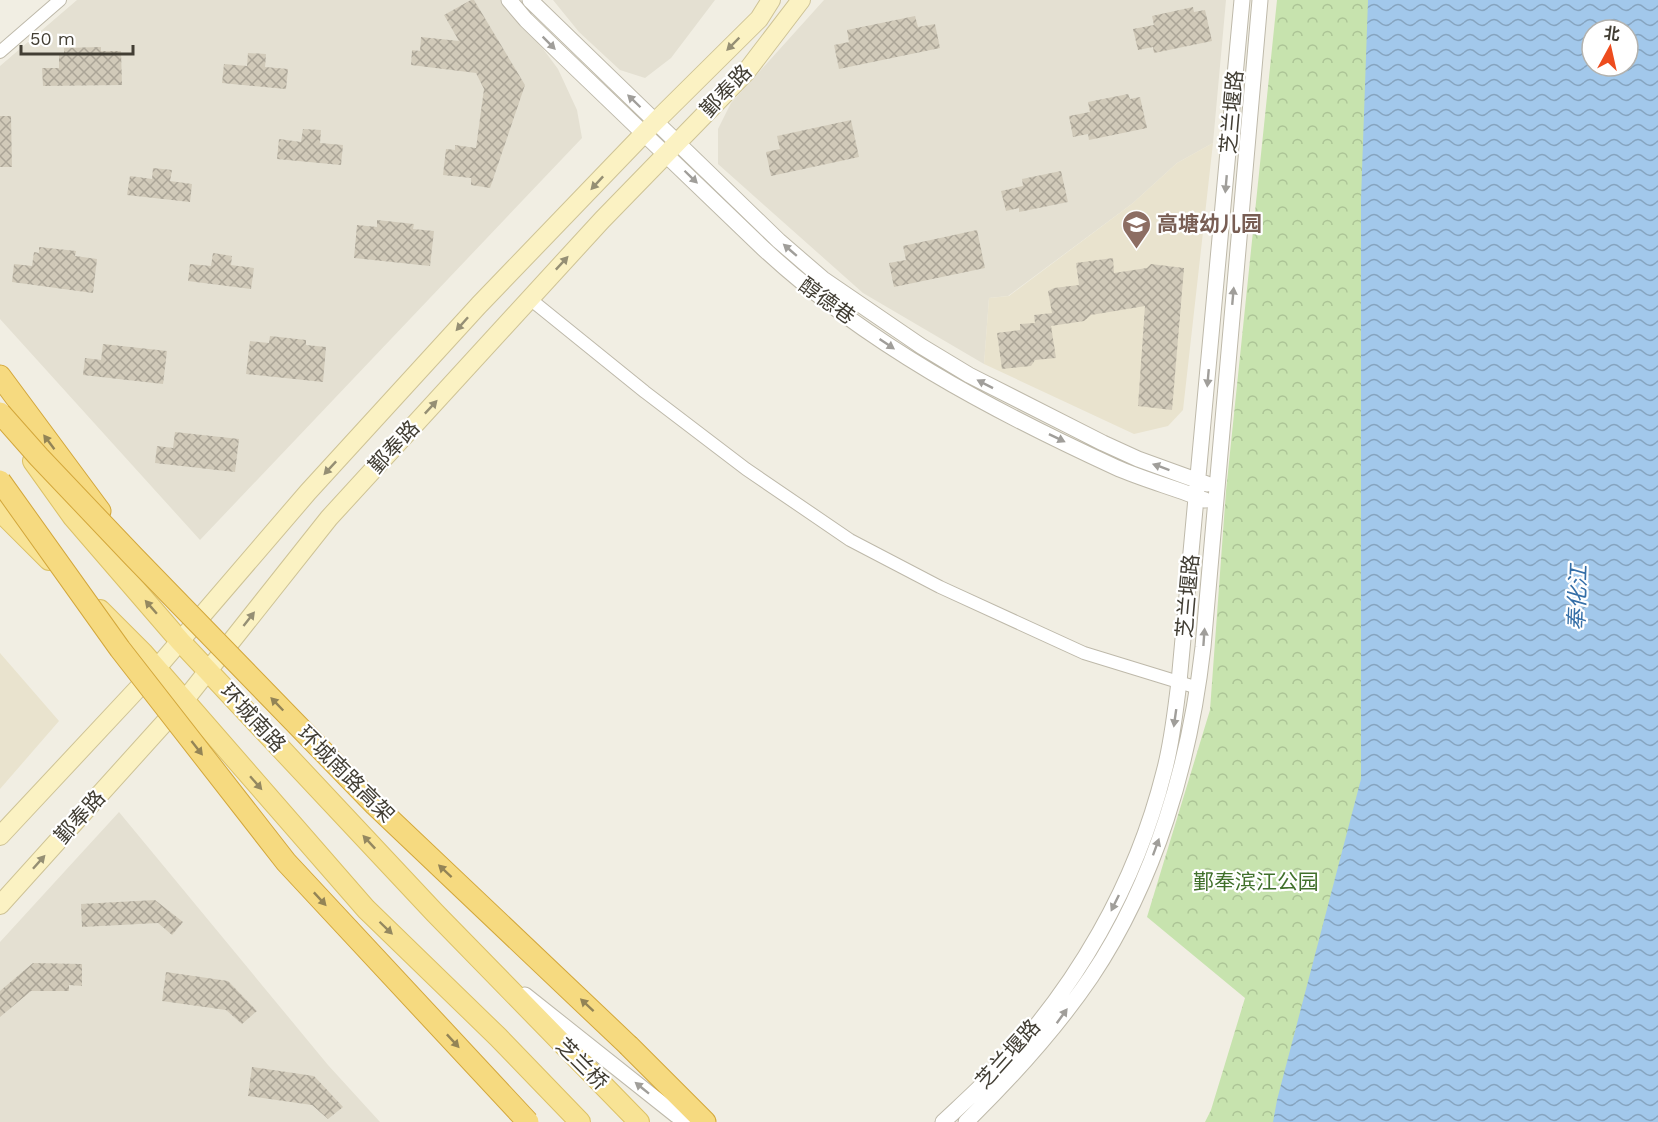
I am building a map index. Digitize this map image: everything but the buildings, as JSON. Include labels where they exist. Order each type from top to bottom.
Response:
[{"type":"highway","points":[[0,376],[134,557]]},
{"type":"highway","name":"环城南路高架","points":[[0,413],[134,557],[375,805],[596,1013],[705,1122]]},
{"type":"highway","points":[[0,481],[120,649],[286,862],[528,1122]]},
{"type":"highway","points":[[0,497],[65,573]]},
{"type":"main road","name":"鄞奉路","points":[[0,836],[156,669],[308,492],[478,305],[650,127],[759,19],[771,0]]},
{"type":"main road","name":"鄞奉路","points":[[0,905],[184,700],[329,518],[672,147],[746,72],[801,0]]},
{"type":"main road","name":"环城南路","points":[[0,413],[73,517],[180,641],[525,1006]]},
{"type":"main road","name":"环城南路","points":[[0,511],[143,653],[366,909],[498,1037]]},
{"type":"main road","name":"芝兰桥","points":[[525,1006],[639,1122]]},
{"type":"main road","name":"芝兰桥","points":[[498,1037],[580,1122]]},
{"type":"street","points":[[0,52],[60,0]]},
{"type":"street","name":"醇德巷","points":[[509,0],[548,42],[672,147],[790,273],[884,342],[922,367],[1007,413],[1117,467],[1215,495]]},
{"type":"street","name":"醇德巷","points":[[530,0],[650,127]]},
{"type":"street","name":"芝兰堰路","points":[[943,1122],[996,1070],[1037,1024],[1073,975],[1106,921],[1133,866],[1151,816],[1172,737],[1179,682],[1242,0]]},
{"type":"street","name":"芝兰堰路","points":[[966,1122],[1048,1035],[1092,976],[1129,910],[1155,851],[1174,796],[1198,688],[1260,0]]},
{"type":"street","points":[[530,299],[645,392],[746,469],[850,540],[940,587],[1084,653],[1198,688]]},
{"type":"street","points":[[477,956],[676,1115],[689,1122]]},
{"type":"street","points":[[498,1037],[570,1122]]},
{"type":"shaded area","points":[[77,0],[507,0],[558,69],[577,110],[582,138],[200,540],[0,319],[0,66]]},
{"type":"shaded area","points":[[553,0],[715,0],[671,58],[645,78],[620,70],[579,32]]},
{"type":"shaded area","points":[[824,0],[1226,0],[1213,143],[1177,163],[1133,203],[1008,296],[989,298],[984,364],[863,293],[718,164],[718,129],[731,103]]},
{"type":"shaded area","name":"高塘幼儿园","points":[[1213,143],[1183,410],[1168,426],[1134,434],[984,364],[989,298],[1009,296],[1133,203],[1177,163]]},
{"type":"shaded area","points":[[0,653],[59,721],[0,789]]},
{"type":"shaded area","points":[[119,812],[328,1065],[380,1122],[0,1122],[0,942]]},
{"type":"green space","name":"鄞奉滨江公园","points":[[1277,0],[1375,0],[1367,699],[1354,874],[1292,1122],[1205,1122],[1211,1110],[1245,998],[1147,917],[1210,710],[1226,491]]},
{"type":"water","name":"奉化江","points":[[1368,0],[1658,0],[1658,1122],[1273,1122],[1361,779],[1361,199]]},
{"type":"place","name":"高塘幼儿园","points":[[1136,250]]}]
